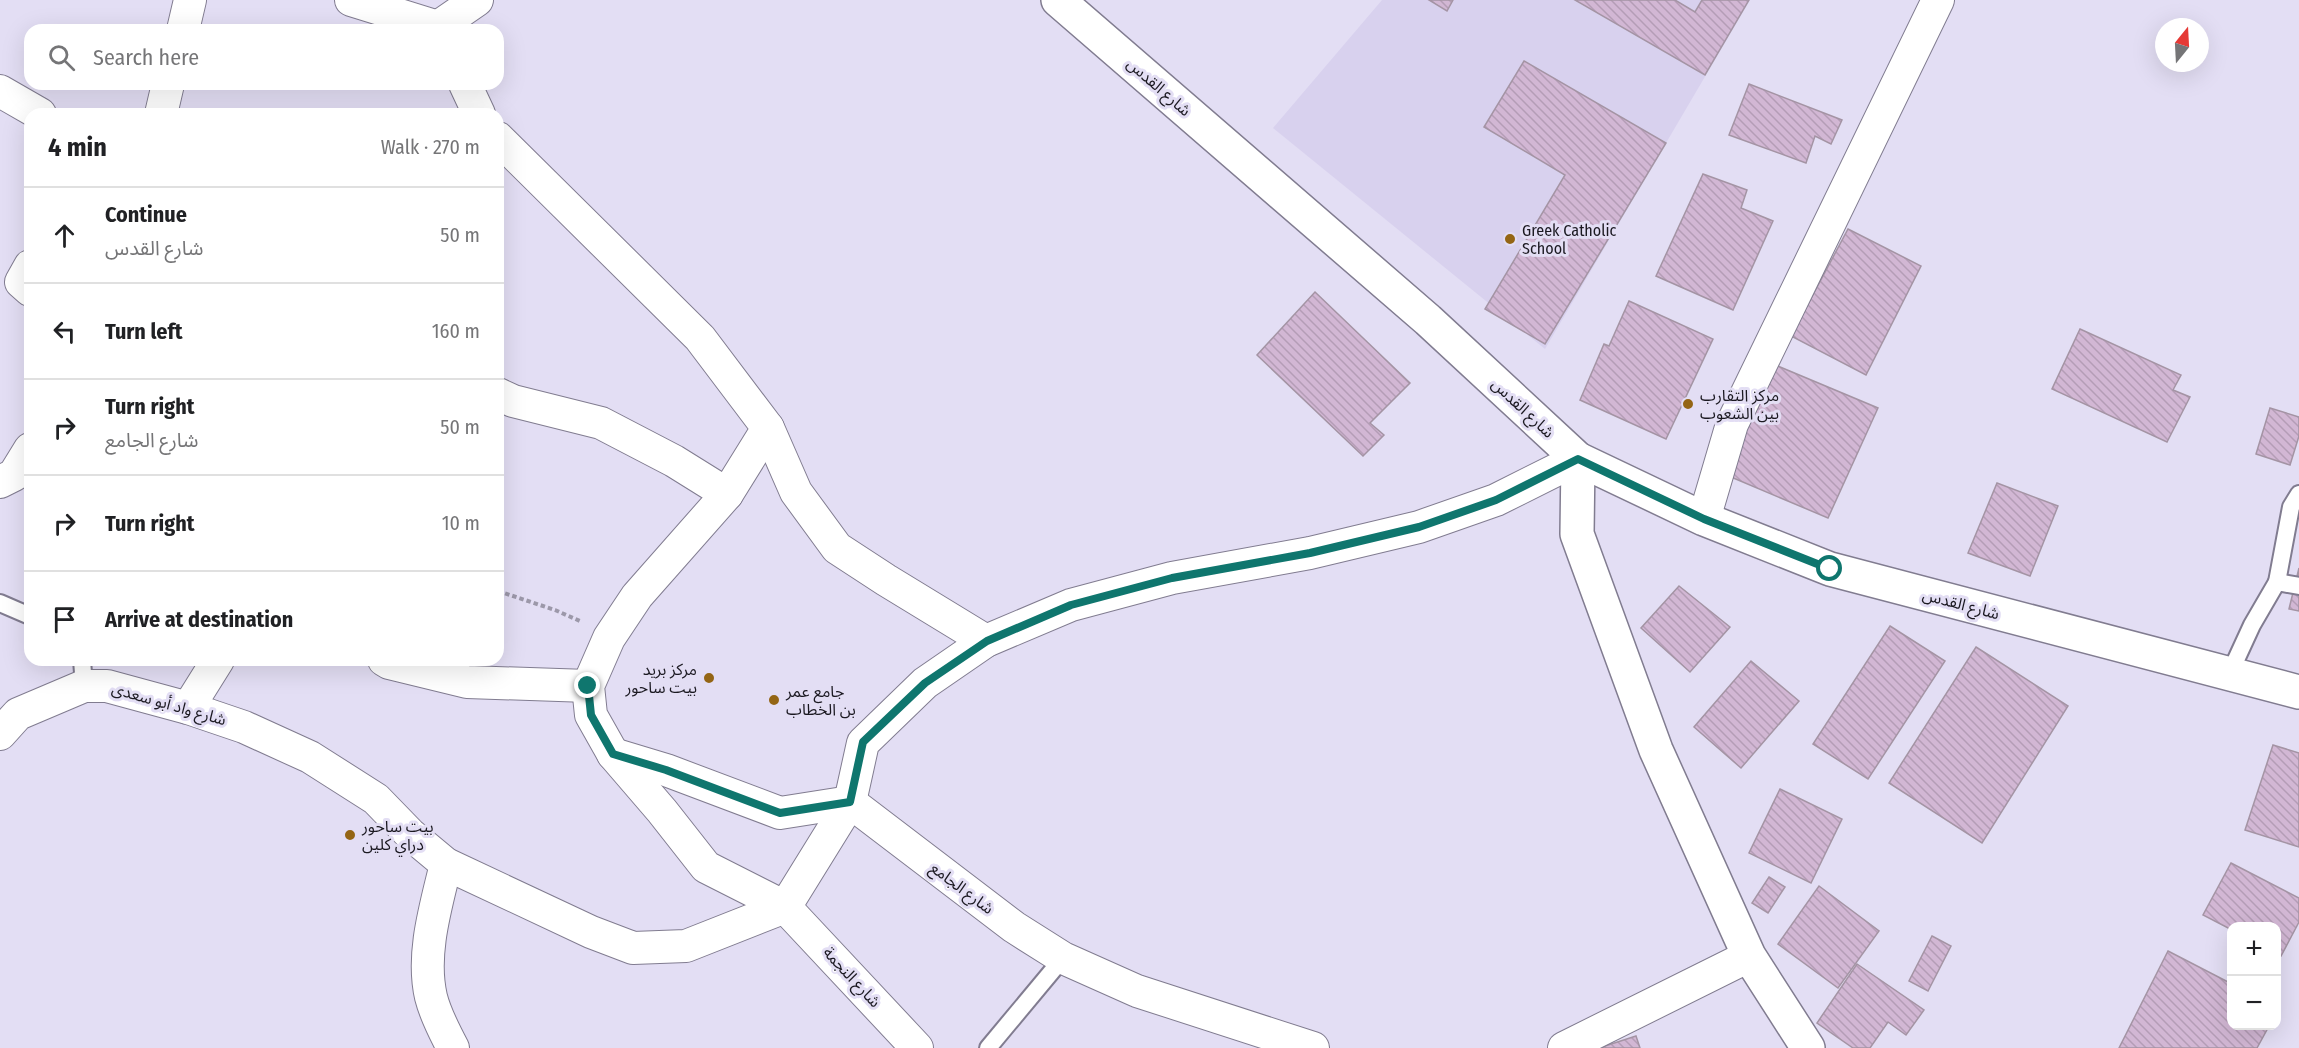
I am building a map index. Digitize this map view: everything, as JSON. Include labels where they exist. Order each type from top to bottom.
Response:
[{"type":"main road","name":"شارع القدس","points":[[1058,0],[1428,320],[1578,459],[1704,519],[1830,569],[2299,692]]},
{"type":"main road","points":[[1578,459],[1577,534],[1656,750],[1749,956],[1808,1048]]},
{"type":"street","points":[[184,24],[190,0]]},
{"type":"street","points":[[351,0],[426,24]]},
{"type":"street","points":[[444,24],[477,0]]},
{"type":"street","points":[[1704,519],[1732,424],[1938,0]]},
{"type":"street","points":[[162,108],[167,90]]},
{"type":"street","points":[[468,90],[476,108]]},
{"type":"street","points":[[0,91],[30,108]]},
{"type":"street","points":[[504,144],[699,338],[768,428],[796,492],[837,548],[987,641]]},
{"type":"street","points":[[504,397],[601,423],[674,460],[727,494]]},
{"type":"street","points":[[768,428],[727,494],[637,596],[609,638],[588,686],[591,715],[613,754],[706,867],[786,907],[850,802],[863,742],[925,683],[987,641],[1071,605],[1149,584],[1310,553],[1419,527],[1496,500],[1578,459]]},
{"type":"street","points":[[0,482],[14,475],[24,459]]},
{"type":"street","points":[[188,708],[214,666]]},
{"type":"street","points":[[401,666],[467,682],[588,686]]},
{"type":"street","name":"شارع واد أبو سعدى","points":[[0,734],[18,714],[83,673],[107,686],[188,708],[244,727],[310,757],[376,800],[410,834],[446,864],[591,932],[633,948],[686,946],[786,907]]},
{"type":"street","points":[[613,754],[666,770],[780,813],[850,802]]},
{"type":"street","name":"شارع الجامع","points":[[850,802],[1014,927],[1063,958],[1137,991],[1313,1048]]},
{"type":"street","points":[[446,864],[436,902],[428,959],[431,998],[453,1048]]},
{"type":"street","name":"شارع النجمة","points":[[786,907],[917,1048]]},
{"type":"street","points":[[1564,1048],[1749,956]]},
{"type":"lane","points":[[2229,675],[2252,625],[2277,582],[2291,507],[2299,494]]},
{"type":"lane","points":[[2277,582],[2299,586]]},
{"type":"lane","points":[[0,603],[24,613]]},
{"type":"lane","points":[[988,1048],[1063,958]]},
{"type":"path","points":[[504,593],[584,622],[609,638]]},
{"type":"shaded area","name":"Greek Catholic School","points":[[1382,0],[1750,0],[1545,349],[1273,128]]},
{"type":"building","points":[[1429,0],[1453,0],[1447,11]]},
{"type":"building","points":[[1575,0],[1675,0],[1695,12],[1702,0],[1749,0],[1705,75]]},
{"type":"building","points":[[1524,61],[1666,143],[1545,344],[1485,309],[1565,175],[1484,127]]},
{"type":"building","points":[[1749,84],[1842,120],[1831,144],[1815,136],[1806,163],[1729,135]]},
{"type":"building","points":[[1703,174],[1747,190],[1741,208],[1773,221],[1733,310],[1656,276]]},
{"type":"building","points":[[1848,229],[1921,266],[1866,375],[1791,336]]},
{"type":"building","points":[[1315,292],[1410,383],[1370,423],[1384,435],[1363,456],[1257,355]]},
{"type":"building","points":[[1629,301],[1713,339],[1666,439],[1580,400],[1604,344],[1609,346]]},
{"type":"building","points":[[2080,329],[2181,375],[2173,390],[2190,397],[2167,442],[2052,389]]},
{"type":"building","points":[[1773,364],[1878,408],[1828,518],[1724,474]]},
{"type":"building","points":[[2270,408],[2299,417],[2299,436],[2290,465],[2256,454]]},
{"type":"building","points":[[1997,483],[2058,506],[2030,576],[1968,553]]},
{"type":"building","points":[[2299,568],[2299,611],[2289,609]]},
{"type":"building","points":[[1679,586],[1730,627],[1690,672],[1641,628]]},
{"type":"building","points":[[1890,626],[1945,661],[1868,779],[1813,744]]},
{"type":"building","points":[[1976,647],[2068,706],[1982,843],[1889,783]]},
{"type":"building","points":[[1751,661],[1799,701],[1741,768],[1694,727]]},
{"type":"building","points":[[2273,745],[2299,753],[2299,847],[2245,830]]},
{"type":"building","points":[[1780,789],[1842,819],[1811,883],[1749,853]]},
{"type":"building","points":[[2231,863],[2299,898],[2299,922],[2281,956],[2281,922],[2227,922],[2227,927],[2203,915]]},
{"type":"building","points":[[1769,877],[1785,887],[1768,913],[1752,903]]},
{"type":"building","points":[[1819,886],[1879,931],[1838,988],[1778,944]]},
{"type":"building","points":[[1932,936],[1951,946],[1928,991],[1909,981]]},
{"type":"building","points":[[2168,951],[2227,981],[2227,1030],[2267,1030],[2257,1048],[2119,1048]]},
{"type":"building","points":[[1857,964],[1924,1010],[1906,1035],[1888,1022],[1870,1048],[1853,1048],[1817,1023]]},
{"type":"building","points":[[1636,1036],[1640,1048],[1599,1048]]},
{"type":"place","name":"Greek Catholic School","points":[[1510,239]]},
{"type":"place","name":"مركز التقارب بين الشعوب","points":[[1688,404]]},
{"type":"place","name":"مركز بريد بيت ساحور","points":[[709,678]]},
{"type":"place","name":"جامع عمر بن الخطاب","points":[[774,700]]},
{"type":"place","name":"بيت ساحور دراي كلين","points":[[350,835]]},
{"type":"route","points":[[588,686],[591,715],[613,754],[666,770],[780,813],[850,802],[863,742],[925,683],[987,641],[1071,605],[1172,578],[1310,553],[1419,527],[1496,500],[1578,459],[1704,519],[1830,569]]}]
